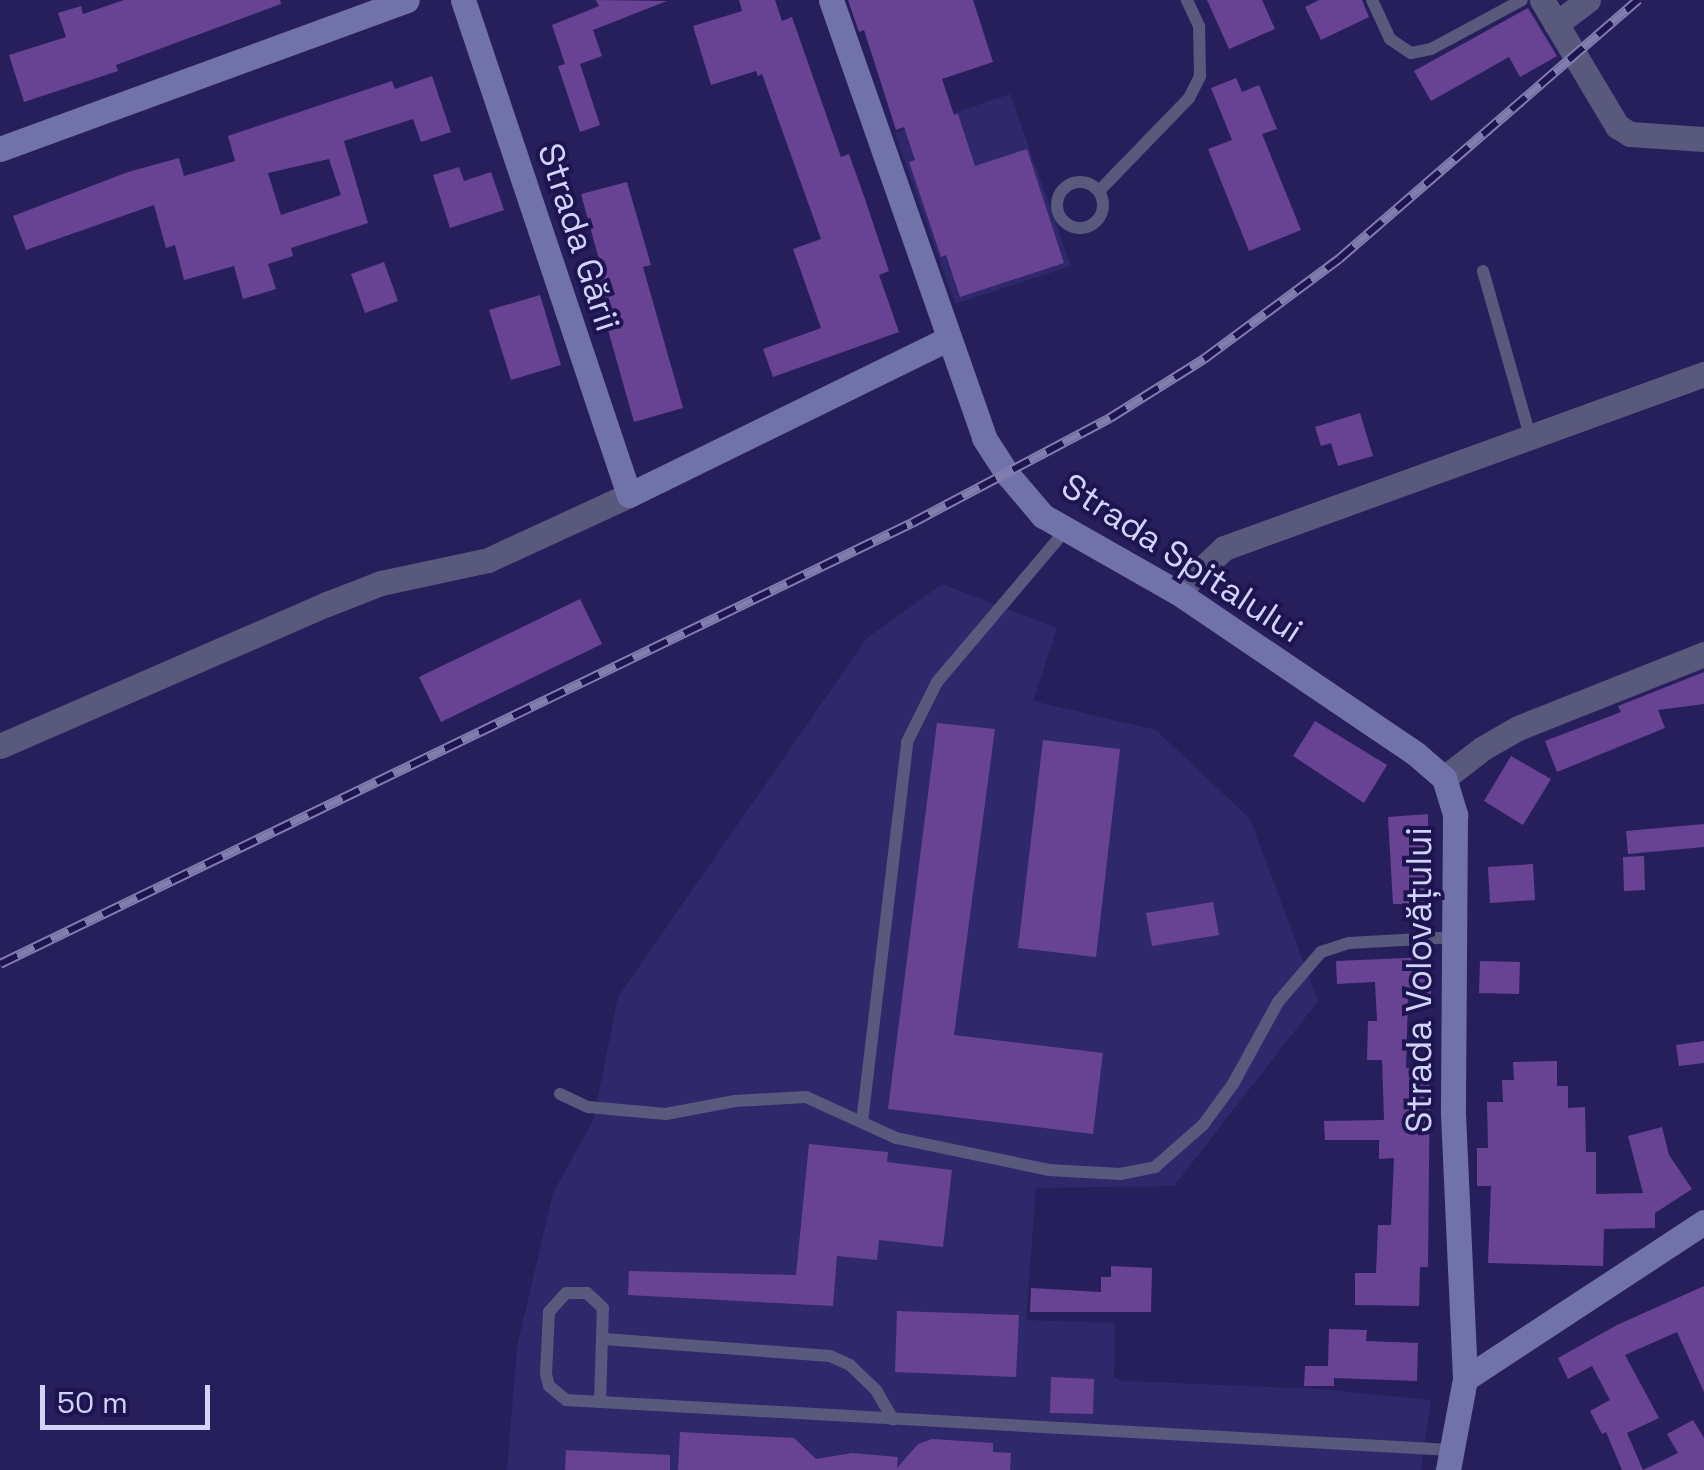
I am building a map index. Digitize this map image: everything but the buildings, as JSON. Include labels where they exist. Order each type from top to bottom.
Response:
[{"type":"main road","points":[[0,150],[407,0]]},
{"type":"main road","name":"Strada Gării","points":[[464,0],[628,496]]},
{"type":"main road","name":"Strada Spitalului","points":[[832,0],[984,438],[1036,508],[1066,530],[1176,592],[1415,753],[1444,778]]},
{"type":"main road","points":[[628,496],[948,338]]},
{"type":"main road","name":"Strada Volovățului","points":[[1444,778],[1455,815],[1453,1114],[1464,1379],[1450,1460]]},
{"type":"main road","points":[[1464,1379],[1704,1222]]},
{"type":"street","points":[[1542,0],[1617,126],[1630,134],[1704,139]]},
{"type":"street","points":[[1556,24],[1588,0]]},
{"type":"street","points":[[1176,592],[1224,548],[1704,374]]},
{"type":"street","points":[[0,746],[382,583],[488,560],[628,496]]},
{"type":"street","name":"Strada Volovățului","points":[[1444,778],[1483,748],[1518,728],[1704,654]]},
{"type":"lane","points":[[1098,191],[1151,142],[1194,87],[1202,50],[1188,0]]},
{"type":"lane","points":[[1372,0],[1390,40],[1410,53],[1431,49],[1522,0]]},
{"type":"lane","points":[[1483,271],[1530,436]]},
{"type":"lane","points":[[862,1122],[906,742],[937,682],[1066,530]]},
{"type":"lane","points":[[560,1094],[588,1107],[666,1114],[735,1101],[806,1097],[896,1138],[1049,1170],[1120,1174],[1155,1166],[1204,1126],[1233,1084],[1278,1002],[1321,952],[1349,944],[1456,937]]},
{"type":"lane","points":[[600,1402],[606,1318],[598,1300],[579,1291],[556,1301],[549,1312],[549,1386],[566,1400],[600,1402],[893,1419],[1450,1460]]},
{"type":"lane","points":[[604,1339],[830,1356],[850,1364],[893,1419]]},
{"type":"shaded area","points":[[1010,94],[1071,266],[955,304],[895,133]]},
{"type":"shaded area","points":[[942,584],[1057,628],[1033,701],[1156,730],[1250,819],[1318,1001],[1174,1186],[1036,1188],[1026,1320],[1115,1323],[1114,1377],[1121,1381],[1319,1389],[1431,1400],[1421,1470],[507,1470],[517,1347],[553,1193],[593,1121],[618,997],[867,638]]},
{"type":"railway","points":[[0,964],[912,523],[1110,418],[1204,359],[1339,259],[1638,0]]}]
